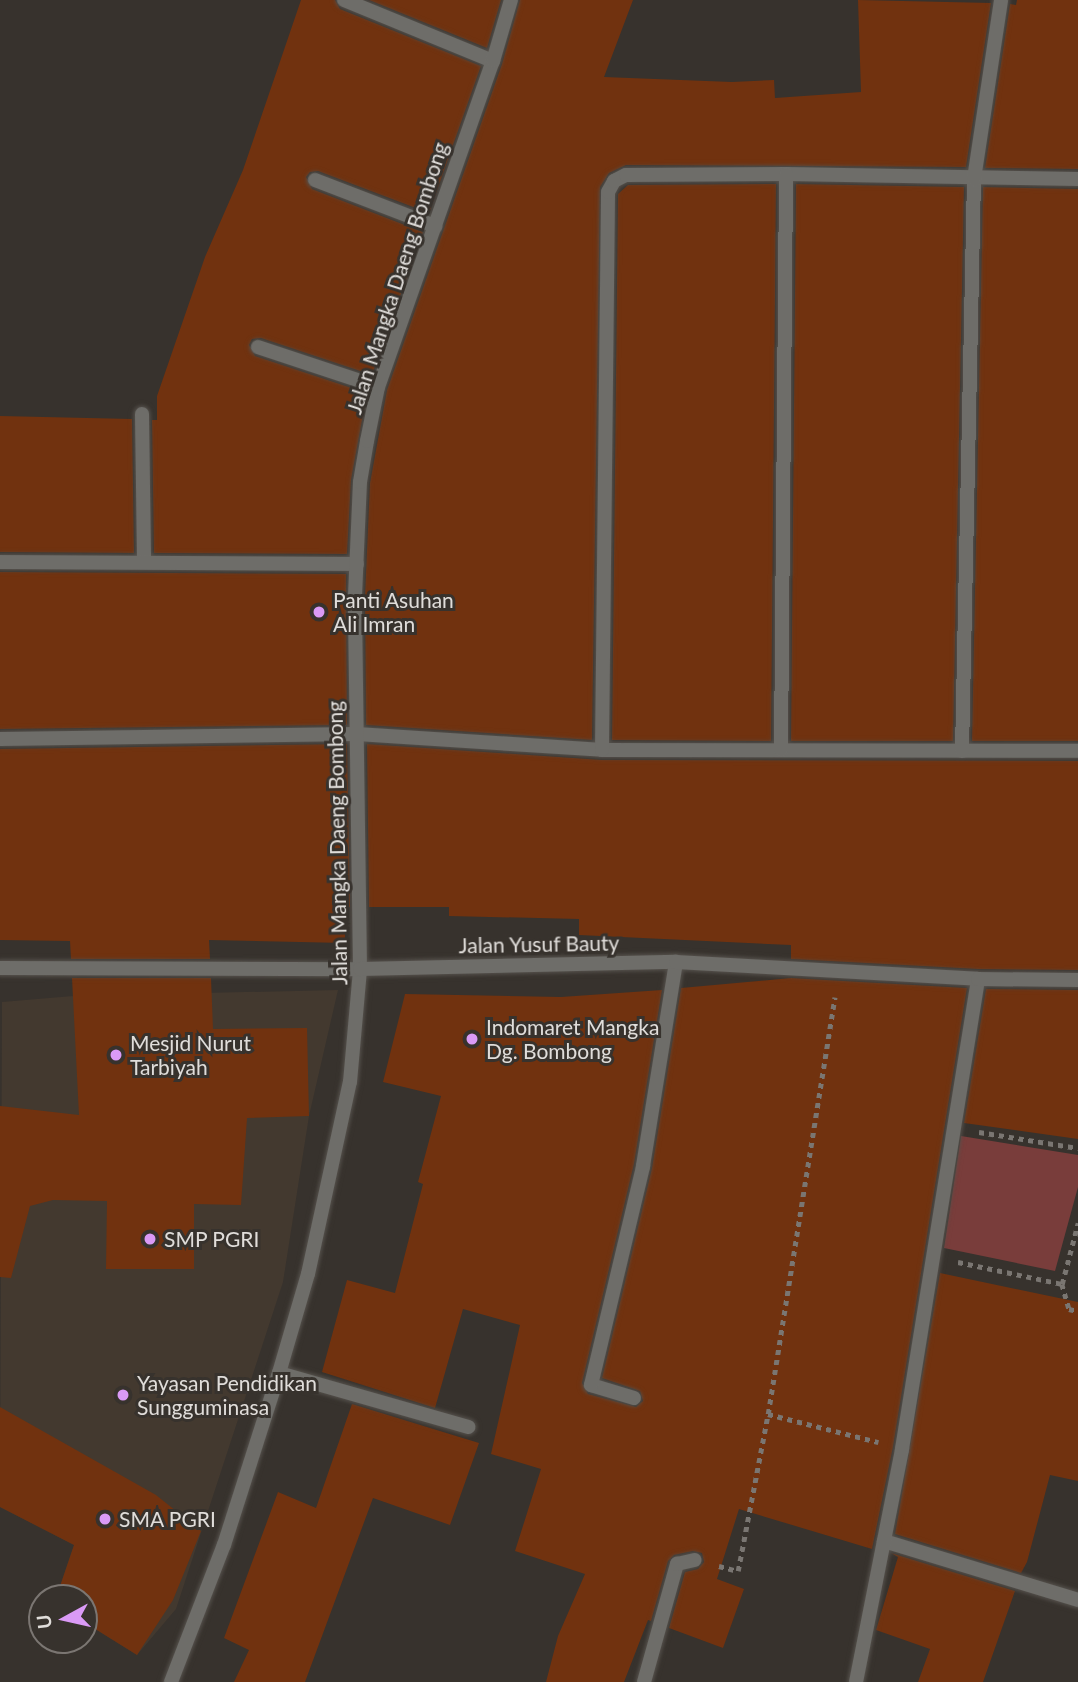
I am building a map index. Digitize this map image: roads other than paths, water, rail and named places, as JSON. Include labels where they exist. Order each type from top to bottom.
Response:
[{"type":"street","points":[[344,0],[493,61]]},
{"type":"street","name":"Jalan Mangka Daeng Bombong","points":[[171,1682],[223,1545],[279,1373],[308,1274],[350,1082],[360,969],[357,564],[360,482],[379,387],[493,61],[511,0]]},
{"type":"street","points":[[962,751],[974,179],[1001,0]]},
{"type":"street","points":[[781,750],[786,174]]},
{"type":"street","points":[[602,750],[608,192],[614,181],[626,175],[786,174],[1078,179]]},
{"type":"street","points":[[315,180],[435,226]]},
{"type":"street","points":[[258,347],[379,387]]},
{"type":"street","points":[[142,414],[144,562]]},
{"type":"street","points":[[0,562],[357,564]]},
{"type":"street","points":[[0,740],[357,734],[602,750],[1078,751]]},
{"type":"street","points":[[634,1398],[591,1385],[643,1166],[676,962]]},
{"type":"street","name":"Jalan Yusuf Bauty","points":[[0,968],[360,969],[676,962],[978,979],[1078,980]]},
{"type":"street","points":[[856,1682],[902,1449],[978,979]]},
{"type":"street","points":[[279,1373],[468,1427]]},
{"type":"street","points":[[884,1541],[1078,1600]]},
{"type":"street","points":[[644,1682],[677,1564],[695,1560]]},
{"type":"place","name":"Panti Asuhan Ali Imran","points":[[319,612]]},
{"type":"place","name":"Indomaret Mangka Dg. Bombong","points":[[472,1039]]},
{"type":"place","name":"Mesjid Nurut Tarbiyah","points":[[116,1055]]},
{"type":"place","name":"SMP PGRI","points":[[150,1239]]},
{"type":"place","name":"Yayasan Pendidikan Sungguminasa","points":[[123,1395]]},
{"type":"place","name":"SMA PGRI","points":[[105,1519]]}]
